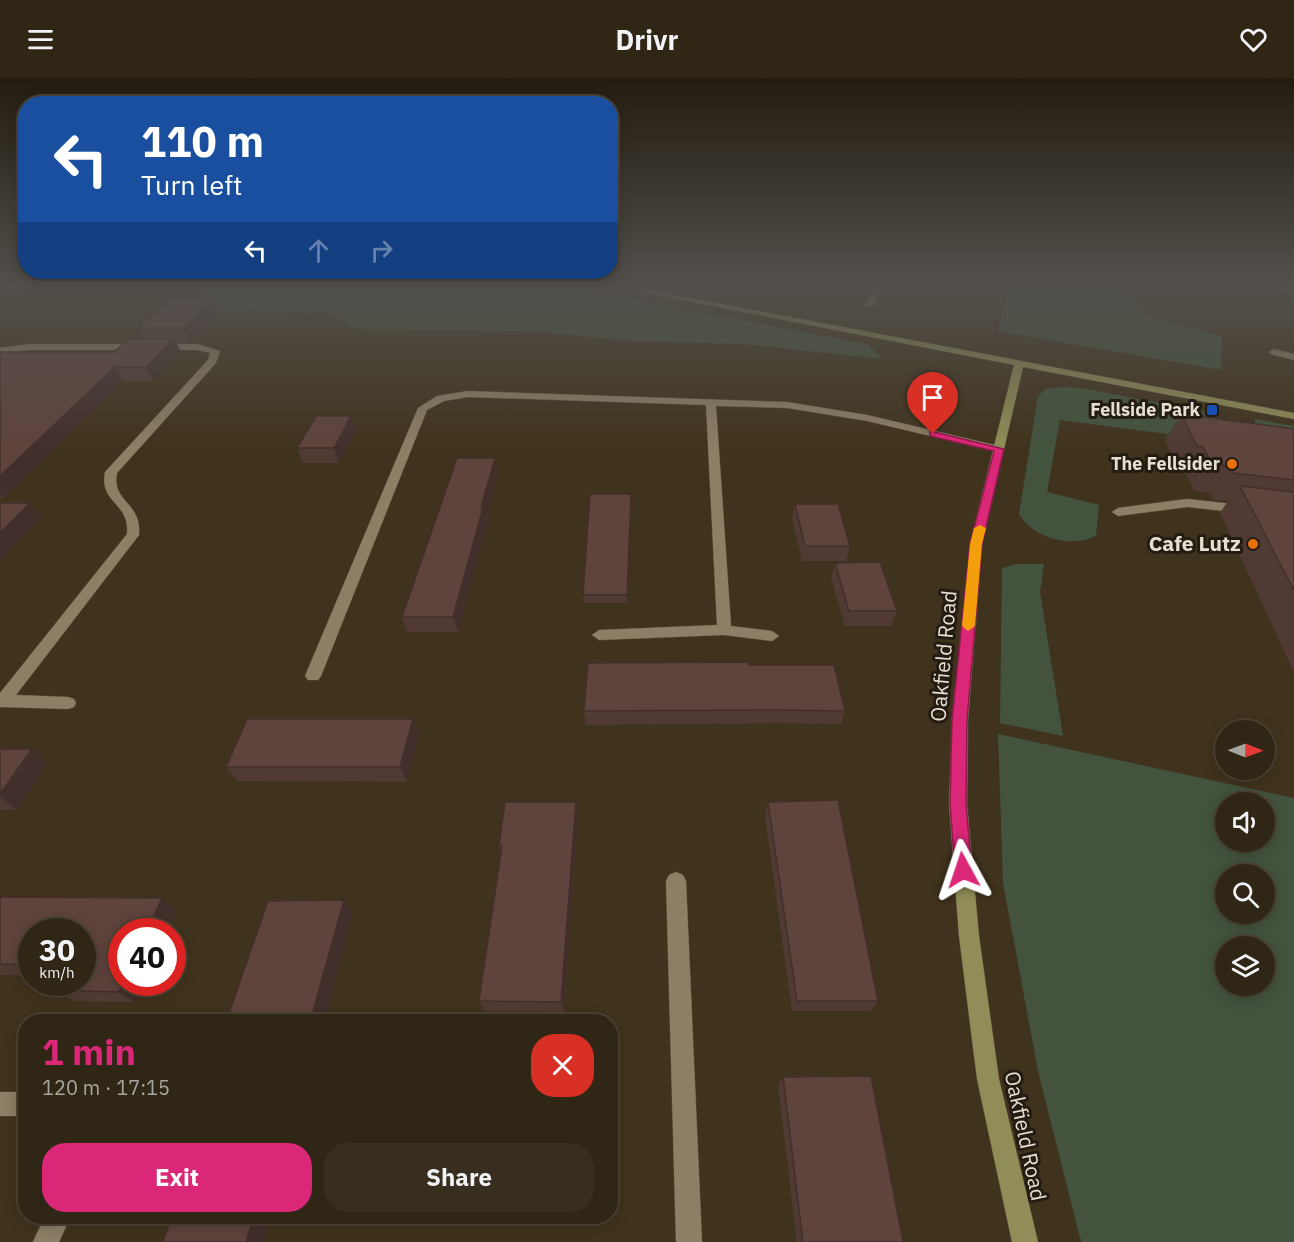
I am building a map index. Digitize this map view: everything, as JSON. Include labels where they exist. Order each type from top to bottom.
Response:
[{"type":"street","points":[[898,339],[1294,416]]},
{"type":"street","points":[[0,351],[29,347],[197,346],[215,351],[213,361],[111,472],[107,482],[110,490],[131,512],[136,523],[133,534],[1,701]]},
{"type":"street","points":[[1274,352],[1294,357]]},
{"type":"street","name":"Oakfield Road","points":[[1019,362],[976,544],[960,720],[958,804],[969,936],[988,1079],[1025,1242]]},
{"type":"street","points":[[313,676],[423,408],[441,398],[468,394],[787,405],[867,418],[999,449]]},
{"type":"street","points":[[711,404],[724,630]]},
{"type":"street","points":[[1118,512],[1187,503],[1258,511]]},
{"type":"street","points":[[599,634],[724,630],[772,636]]},
{"type":"street","points":[[1,701],[68,703]]},
{"type":"street","points":[[676,881],[689,1242]]},
{"type":"street","points":[[0,1104],[18,1104]]},
{"type":"street","points":[[46,1242],[54,1224]]},
{"type":"green space","points":[[614,339],[842,339],[867,344],[883,359],[743,344]]},
{"type":"green space","points":[[1046,339],[1222,339],[1221,370]]},
{"type":"green space","points":[[1082,388],[1204,412],[1205,418],[1254,427],[1255,419],[1294,426],[1294,459],[1282,449],[1060,420],[1047,492],[1099,505],[1096,536],[1075,541],[1053,539],[1034,530],[1019,514],[1038,396],[1046,389]]},
{"type":"green space","points":[[1016,564],[1044,564],[1040,592],[1063,736],[1000,723],[1002,568]]},
{"type":"green space","points":[[998,734],[1266,792],[1215,792],[1215,852],[1275,852],[1275,794],[1294,798],[1294,1242],[1081,1242],[1038,1071],[1003,883]]},
{"type":"building","points":[[128,339],[174,339],[146,367],[115,367],[0,476],[0,352],[114,352]]},
{"type":"building","points":[[1181,414],[1294,429],[1294,480],[1233,473],[1229,466],[1212,464],[1203,447],[1197,446]]},
{"type":"building","points":[[316,416],[351,416],[334,448],[297,448]]},
{"type":"building","points":[[457,458],[495,458],[453,617],[402,617]]},
{"type":"building","points":[[1240,486],[1294,492],[1294,591]]},
{"type":"building","points":[[590,494],[631,494],[627,595],[583,595]]},
{"type":"building","points":[[0,503],[30,503],[0,533]]},
{"type":"building","points":[[795,504],[838,504],[850,546],[805,546]]},
{"type":"building","points":[[880,562],[897,611],[849,611],[835,563]]},
{"type":"building","points":[[748,662],[749,665],[834,665],[845,711],[584,711],[588,663]]},
{"type":"building","points":[[247,719],[413,719],[400,767],[226,767]]},
{"type":"building","points":[[0,749],[32,749],[0,794]]},
{"type":"building","points":[[838,800],[878,1001],[797,1001],[768,802]]},
{"type":"building","points":[[505,802],[576,802],[561,1002],[479,1001],[502,846],[499,846]]},
{"type":"building","points":[[0,897],[162,898],[153,918],[108,918],[108,992],[96,991],[96,918],[18,918],[18,965],[0,964]]},
{"type":"building","points":[[344,900],[312,1014],[229,1014],[268,901]]},
{"type":"building","points":[[871,1076],[903,1242],[803,1242],[783,1077]]},
{"type":"building","points":[[169,1224],[252,1224],[246,1242],[163,1242]]},
{"type":"slow traffic","points":[[968,626],[976,544],[980,528]]},
{"type":"place","name":"Fellside Park","points":[[1212,410]]},
{"type":"place","name":"The Fellsider","points":[[1232,464]]},
{"type":"place","name":"Cafe Lutz","points":[[1253,544]]},
{"type":"route","points":[[933,434],[999,449],[976,544],[960,720],[958,804],[963,870]]}]
